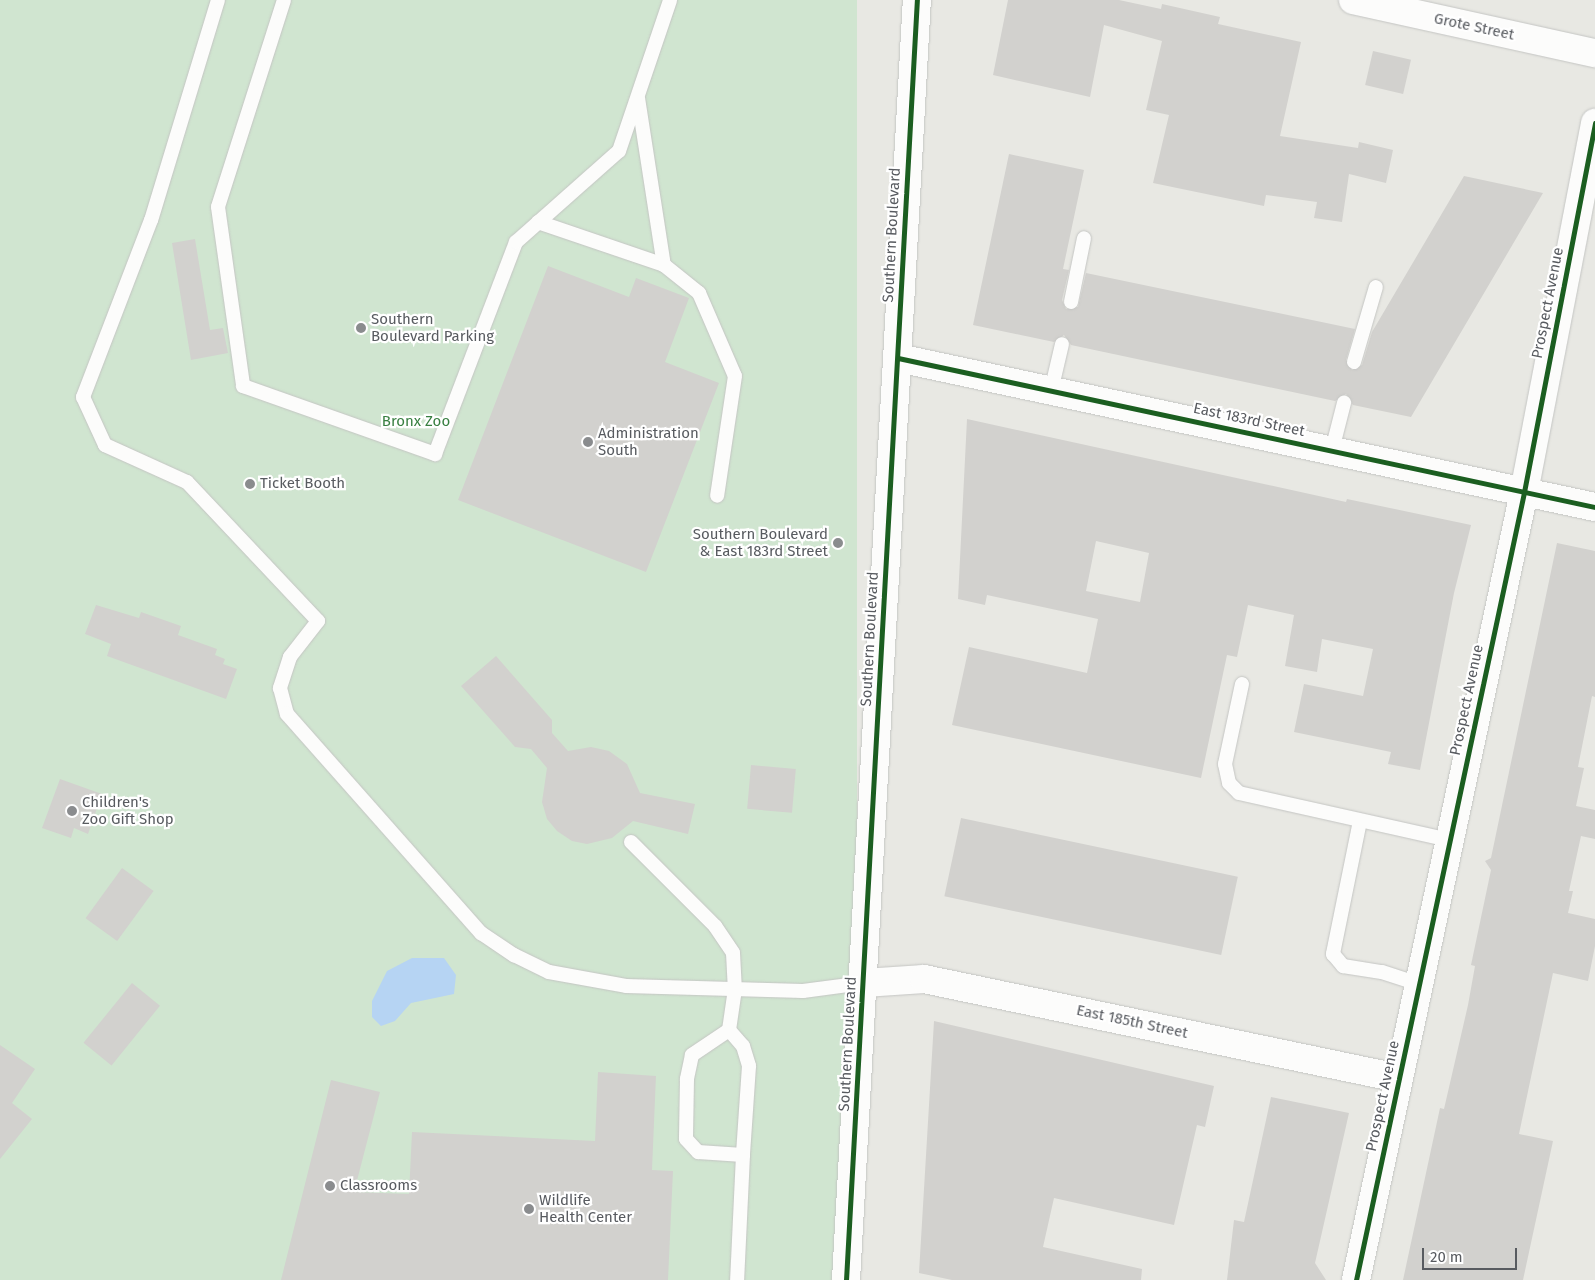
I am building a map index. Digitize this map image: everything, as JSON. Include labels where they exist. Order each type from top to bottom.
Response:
[{"type":"street","name":"Southern Boulevard","points":[[846,1280],[864,983],[917,0]]},
{"type":"street","name":"Grote Street","points":[[1353,0],[1595,53]]},
{"type":"street","name":"Prospect Avenue","points":[[1356,1280],[1524,492],[1595,123]]},
{"type":"street","name":"East 183rd Street","points":[[898,358],[1595,507]]},
{"type":"street","name":"East 185th Street","points":[[864,983],[924,979],[1399,1078]]},
{"type":"lane","points":[[218,0],[150,220],[83,397],[105,445],[187,482],[318,621],[290,658],[280,688],[287,714],[481,933],[514,955],[549,972],[626,986],[803,991],[864,983]]},
{"type":"lane","points":[[284,0],[218,206],[243,386],[435,454],[516,242],[619,151],[670,0]]},
{"type":"lane","points":[[637,95],[664,265]]},
{"type":"lane","points":[[538,222],[664,265],[699,293],[735,376],[717,496]]},
{"type":"lane","points":[[1071,302],[1084,238]]},
{"type":"lane","points":[[1354,362],[1376,287]]},
{"type":"lane","points":[[1051,391],[1062,344]]},
{"type":"lane","points":[[1332,450],[1344,403]]},
{"type":"lane","points":[[1242,684],[1225,764],[1229,783],[1239,793],[1450,840]]},
{"type":"lane","points":[[1360,821],[1333,954],[1343,966],[1382,972],[1419,984]]},
{"type":"lane","points":[[631,842],[719,933],[733,953],[735,989],[729,1030],[692,1055],[687,1079],[686,1139],[698,1152],[743,1155]]},
{"type":"lane","points":[[729,1030],[743,1046],[749,1066],[737,1280]]},
{"type":"green space","name":"Bronx Zoo","points":[[0,0],[857,0],[857,1280],[0,1280]]},
{"type":"water","points":[[412,958],[444,958],[456,975],[454,994],[411,1003],[395,1021],[381,1026],[372,1017],[372,1001],[387,971]]},
{"type":"building","points":[[1008,0],[1119,0],[1161,9],[1162,4],[1220,17],[1218,24],[1301,42],[1280,136],[1358,148],[1359,142],[1393,150],[1386,183],[1349,174],[1342,222],[1314,218],[1317,202],[1266,195],[1264,206],[1153,183],[1169,115],[1146,110],[1162,41],[1104,25],[1090,97],[993,75]]},
{"type":"building","points":[[1373,51],[1411,60],[1403,94],[1365,85]]},
{"type":"building","points":[[1009,154],[1084,170],[1063,269],[1069,270],[1062,300],[1066,309],[1078,307],[1086,273],[1355,329],[1346,360],[1352,370],[1362,365],[1372,332],[1464,176],[1543,193],[1411,417],[1353,405],[1346,394],[1335,401],[1071,345],[1064,335],[1054,342],[973,325]]},
{"type":"building","points":[[195,239],[210,330],[223,328],[228,353],[191,360],[172,243]]},
{"type":"building","name":"Administration South","points":[[548,266],[629,297],[636,278],[689,298],[665,362],[719,383],[646,572],[458,500]]},
{"type":"building","points":[[967,419],[1346,502],[1347,499],[1471,525],[1454,593],[1420,770],[1388,764],[1391,752],[1294,732],[1304,684],[1363,696],[1373,649],[1322,639],[1317,672],[1285,666],[1294,615],[1248,605],[1237,657],[1227,655],[1201,778],[952,725],[969,647],[1087,673],[1098,619],[987,595],[985,605],[958,599]],"holes":[[[1096,541],[1149,553],[1140,602],[1086,591]]]},
{"type":"building","points":[[1557,543],[1595,551],[1595,697],[1592,696],[1578,767],[1584,768],[1576,806],[1595,810],[1595,839],[1581,836],[1569,891],[1573,891],[1568,913],[1595,919],[1595,946],[1588,981],[1553,973],[1519,1134],[1553,1141],[1523,1280],[1403,1280],[1440,1108],[1444,1109],[1468,1005],[1475,966],[1471,965],[1491,870],[1485,861],[1491,858]]},
{"type":"building","points":[[96,605],[139,618],[141,612],[181,626],[178,635],[217,649],[215,655],[225,659],[223,664],[237,669],[226,699],[107,656],[111,644],[85,634]]},
{"type":"building","points":[[496,656],[552,720],[552,733],[568,751],[591,747],[609,751],[627,764],[640,793],[695,804],[688,834],[633,821],[612,838],[587,844],[572,841],[557,831],[547,819],[542,802],[547,768],[531,749],[515,747],[461,686]]},
{"type":"building","points":[[751,765],[796,769],[792,813],[747,809]]},
{"type":"building","name":"Children's Zoo Gift Shop","points":[[60,779],[102,794],[88,834],[74,828],[71,838],[42,828]]},
{"type":"building","points":[[961,818],[1238,877],[1221,955],[944,896]]},
{"type":"building","points":[[122,868],[154,891],[117,941],[86,918]]},
{"type":"building","points":[[132,983],[160,1006],[112,1065],[84,1043]]},
{"type":"building","points":[[934,1021],[1214,1086],[1205,1127],[1197,1125],[1174,1225],[1054,1198],[1043,1247],[1142,1269],[1141,1280],[952,1280],[919,1273]]},
{"type":"building","points":[[0,1045],[35,1069],[12,1103],[32,1119],[0,1159]]},
{"type":"building","name":"Wildlife Health Center","points":[[598,1072],[656,1076],[652,1170],[673,1171],[668,1280],[281,1280],[331,1080],[380,1092],[354,1192],[409,1194],[412,1132],[595,1141]]},
{"type":"building","points":[[1271,1097],[1349,1113],[1315,1263],[1326,1280],[1227,1280],[1234,1220],[1244,1222]]},
{"type":"cycle path","points":[[846,1280],[917,0]]},
{"type":"cycle path","points":[[1356,1280],[1524,492],[1595,123]]},
{"type":"cycle path","points":[[898,358],[1595,507]]},
{"type":"place","name":"Southern Boulevard Parking","points":[[361,328]]},
{"type":"place","name":"Administration South","points":[[588,442]]},
{"type":"place","name":"Ticket Booth","points":[[250,484]]},
{"type":"place","name":"Southern Boulevard & East 183rd Street","points":[[838,543]]},
{"type":"place","name":"Children's Zoo Gift Shop","points":[[72,811]]},
{"type":"place","name":"Classrooms","points":[[330,1186]]},
{"type":"place","name":"Wildlife Health Center","points":[[529,1209]]}]
